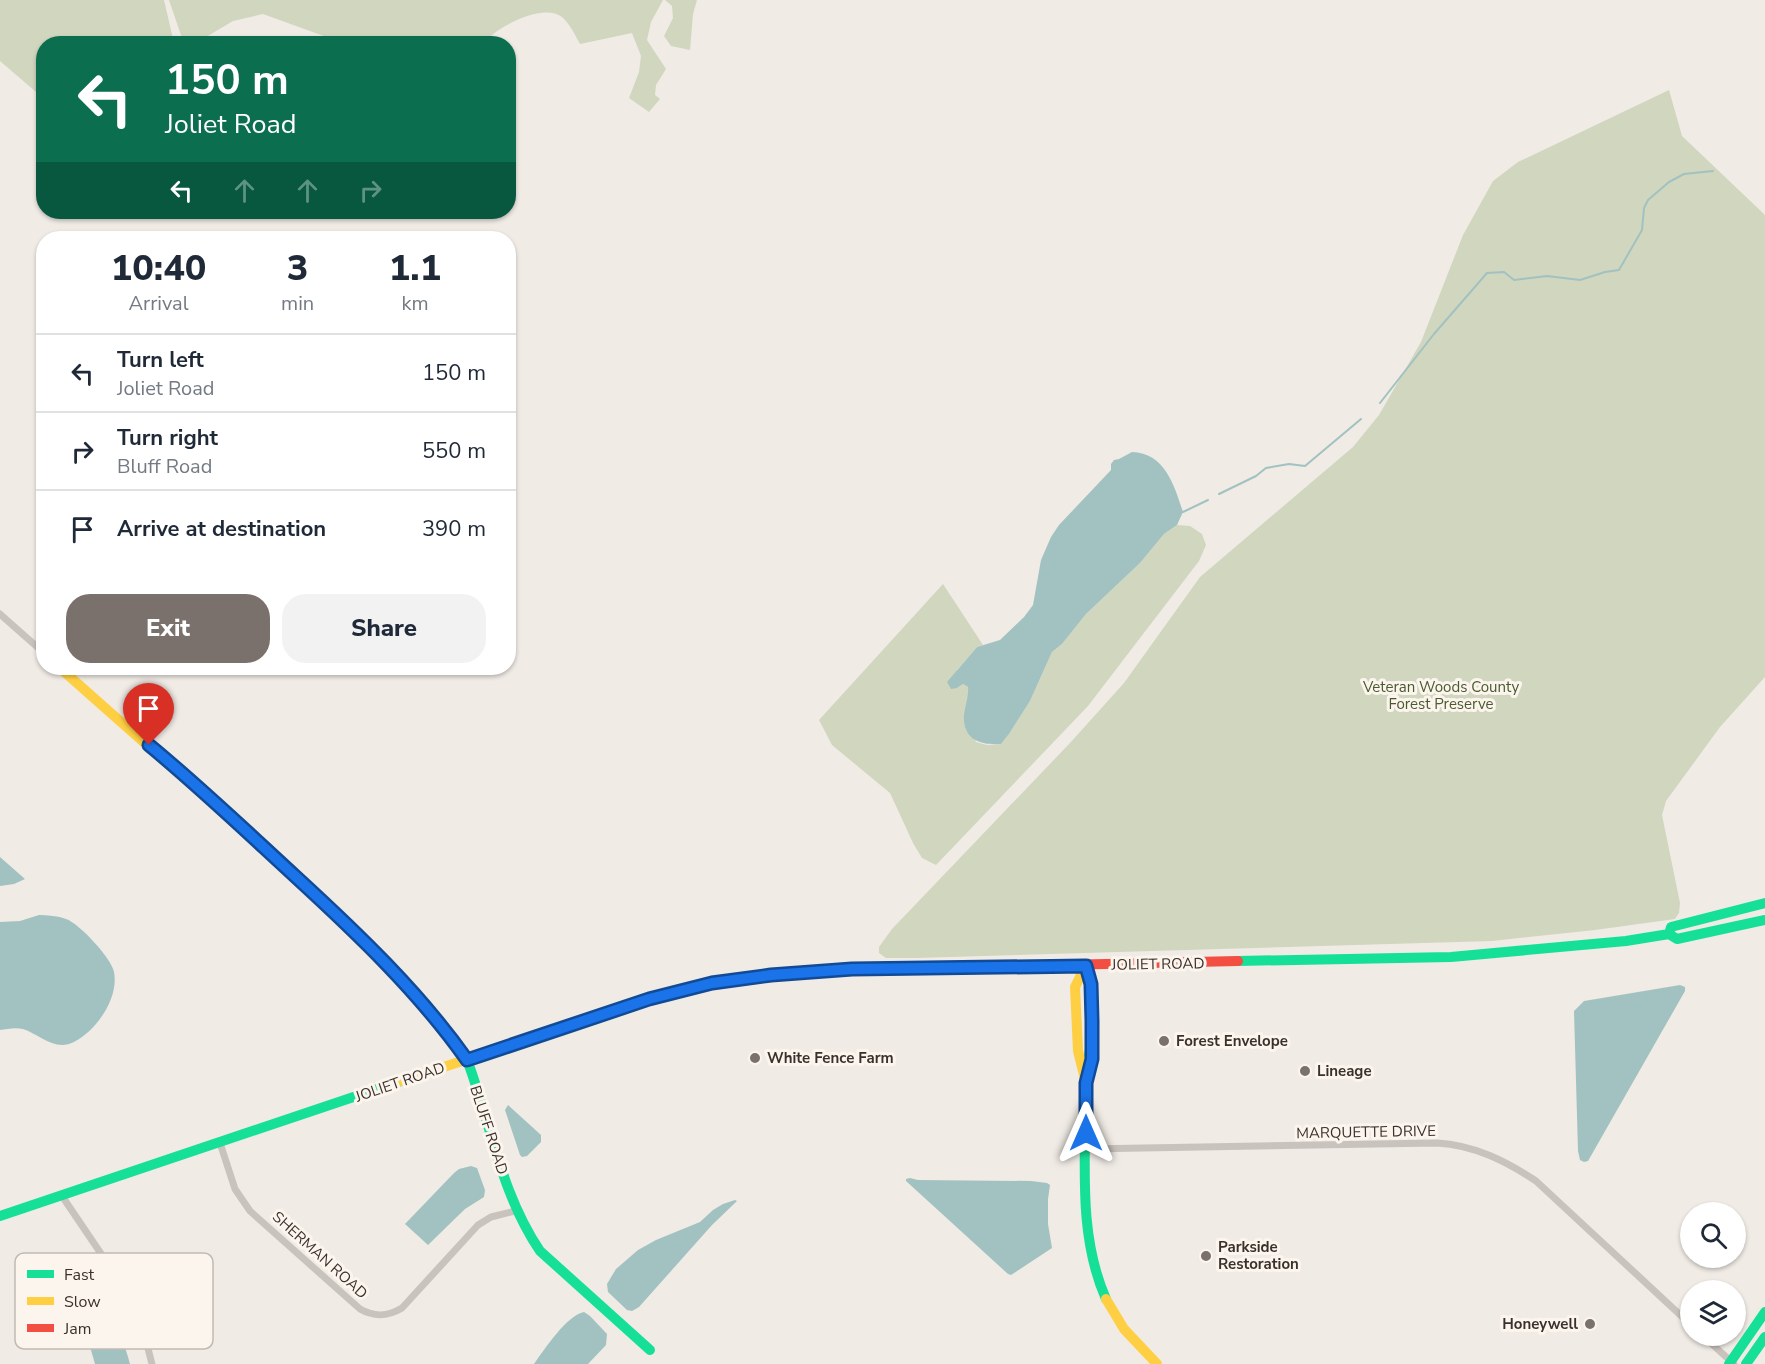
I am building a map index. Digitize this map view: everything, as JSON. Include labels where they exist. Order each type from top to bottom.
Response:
[{"type":"main road","name":"BLUFF ROAD","points":[[68,675],[194,783],[328,906],[446,1030],[467,1060],[515,1211],[531,1240],[540,1251],[650,1350]]},
{"type":"main road","name":"JOLIET ROAD","points":[[1669,934],[1671,927],[1765,903]]},
{"type":"main road","name":"JOLIET ROAD","points":[[0,1216],[649,999],[712,983],[771,975],[852,969],[1451,957],[1626,941],[1669,934],[1677,939],[1765,920]]},
{"type":"main road","points":[[1086,966],[1076,987],[1078,1051],[1086,1083],[1087,1233],[1095,1271],[1107,1304],[1124,1330],[1157,1364]]},
{"type":"main road","points":[[1086,966],[1091,984],[1092,1059],[1086,1083]]},
{"type":"main road","points":[[1731,1363],[1765,1312]]},
{"type":"main road","points":[[1746,1364],[1765,1337]]},
{"type":"street","points":[[0,614],[36,646]]},
{"type":"street","name":"SHERMAN ROAD","points":[[220,1143],[235,1189],[250,1211],[360,1309],[369,1314],[393,1314],[402,1308],[477,1225],[491,1217],[515,1211]]},
{"type":"street","name":"MARQUETTE DRIVE","points":[[1086,1149],[1437,1143],[1481,1152],[1508,1162],[1536,1181],[1680,1315]]},
{"type":"street","points":[[62,1196],[101,1253]]},
{"type":"street","points":[[1713,1346],[1731,1363]]},
{"type":"street","points":[[148,1349],[152,1364]]},
{"type":"green space","points":[[0,0],[164,0],[172,36],[36,36],[36,92],[0,61]]},
{"type":"green space","points":[[169,0],[663,0],[651,22],[647,40],[666,69],[656,85],[655,95],[660,99],[649,112],[629,98],[639,72],[641,56],[632,33],[580,44],[565,20],[553,13],[520,19],[490,36],[324,36],[263,14],[233,21],[208,36],[181,36]]},
{"type":"green space","points":[[665,0],[697,0],[693,14],[690,50],[671,46],[664,36],[673,18],[672,6]]},
{"type":"green space","name":"Veteran Woods County Forest Preserve","points":[[1669,90],[1682,136],[1765,215],[1765,677],[1720,727],[1666,801],[1662,815],[1680,903],[1679,913],[1675,919],[1492,941],[916,958],[886,958],[879,953],[879,947],[892,929],[1070,743],[1124,683],[1200,577],[1353,447],[1379,415],[1421,342],[1463,235],[1493,181],[1518,162]]},
{"type":"green space","points":[[1177,525],[1190,526],[1202,534],[1206,545],[1199,561],[1088,706],[936,865],[922,858],[890,793],[832,745],[819,720],[943,584],[983,645],[977,647],[957,670],[957,688],[963,684],[968,687],[967,707],[976,742],[987,745],[1001,744],[1030,701],[1052,652],[1062,644],[1086,614],[1140,563],[1164,534]]},
{"type":"water","points":[[1132,452],[1153,458],[1172,481],[1183,512],[1177,525],[1164,534],[1140,563],[1086,614],[1062,644],[1052,652],[1030,701],[1001,744],[977,741],[968,734],[965,728],[964,713],[968,687],[963,684],[951,689],[947,682],[977,647],[1000,640],[1024,617],[1033,605],[1041,560],[1051,537],[1059,525],[1111,470],[1114,460]]},
{"type":"water","points":[[0,857],[25,879],[14,884],[0,886]]},
{"type":"water","points":[[39,915],[63,918],[79,927],[101,951],[114,972],[113,992],[104,1012],[91,1030],[67,1045],[54,1044],[23,1029],[0,1030],[0,922],[20,921]]},
{"type":"water","points":[[1680,985],[1685,987],[1685,991],[1588,1161],[1580,1160],[1574,1011],[1584,1001]]},
{"type":"water","points":[[508,1105],[541,1135],[541,1142],[527,1156],[520,1155],[505,1110]]},
{"type":"water","points":[[471,1166],[477,1168],[485,1190],[484,1197],[465,1209],[428,1245],[405,1224],[454,1173]]},
{"type":"water","points":[[910,1178],[1047,1183],[1050,1185],[1048,1224],[1052,1248],[1011,1275],[1008,1274],[906,1181]]},
{"type":"water","points":[[737,1201],[712,1225],[639,1307],[632,1311],[627,1310],[608,1292],[607,1284],[616,1269],[638,1250],[700,1222],[713,1210]]},
{"type":"water","points":[[584,1312],[607,1334],[606,1345],[588,1364],[534,1364],[563,1326],[570,1319]]},
{"type":"water","points":[[91,1349],[126,1349],[130,1364],[95,1364]]},
{"type":"waterway","points":[[1380,403],[1434,334],[1487,273],[1504,272],[1514,280],[1547,276],[1580,280],[1619,270],[1642,230],[1644,208],[1648,200],[1669,182],[1684,174],[1713,171]]},
{"type":"waterway","points":[[1219,494],[1256,476],[1266,468],[1289,464],[1305,466],[1361,419]]},
{"type":"waterway","points":[[1183,512],[1208,500]]},
{"type":"traffic: fast","points":[[1669,934],[1671,927],[1765,903]]},
{"type":"traffic: fast","points":[[1238,961],[1451,957],[1626,941],[1669,934],[1677,939],[1765,920]]},
{"type":"traffic: fast","points":[[1086,965],[1092,1010],[1085,1095],[1086,1218],[1093,1259],[1106,1299]]},
{"type":"traffic: fast","points":[[442,1026],[465,1057],[470,1068],[507,1185],[516,1208],[540,1251],[650,1350]]},
{"type":"traffic: fast","points":[[0,1216],[401,1081]]},
{"type":"traffic: fast","points":[[1729,1364],[1765,1312]]},
{"type":"traffic: fast","points":[[1746,1364],[1765,1337]]},
{"type":"traffic: slow","points":[[68,675],[287,869],[402,981],[442,1026]]},
{"type":"traffic: slow","points":[[1085,1079],[1078,1051],[1075,987],[1086,965]]},
{"type":"traffic: slow","points":[[401,1081],[670,993],[747,978],[832,970]]},
{"type":"traffic: slow","points":[[1106,1299],[1124,1329],[1157,1364]]},
{"type":"traffic: jam","points":[[832,970],[1238,961]]},
{"type":"place","name":"Forest Envelope","points":[[1164,1041]]},
{"type":"place","name":"White Fence Farm","points":[[755,1058]]},
{"type":"place","name":"Lineage","points":[[1305,1071]]},
{"type":"place","name":"Parkside Restoration","points":[[1206,1256]]},
{"type":"place","name":"Honeywell","points":[[1590,1324]]},
{"type":"route","points":[[149,745],[194,783],[328,906],[446,1030],[467,1060],[649,999],[712,983],[771,975],[852,969],[1086,966],[1091,984],[1092,1059],[1086,1083],[1086,1133]]}]
